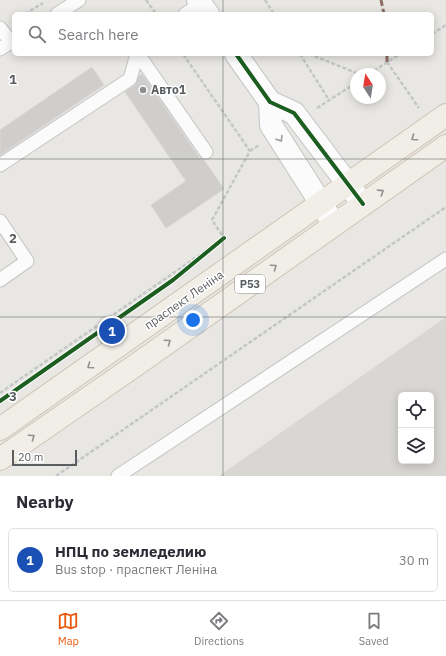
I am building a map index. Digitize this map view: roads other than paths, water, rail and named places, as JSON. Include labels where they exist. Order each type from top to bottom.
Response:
[{"type":"main road","name":"праспект Леніна","points":[[0,429],[439,121]]},
{"type":"main road","name":"праспект Леніна","points":[[0,459],[149,356],[446,146]]},
{"type":"street","points":[[237,56],[270,102],[294,113],[363,204]]},
{"type":"street","points":[[270,102],[271,125],[334,224]]},
{"type":"lane","points":[[60,12],[80,0]]},
{"type":"lane","points":[[0,28],[8,44]]},
{"type":"lane","points":[[0,165],[130,79],[137,56]]},
{"type":"lane","points":[[139,56],[206,152]]},
{"type":"lane","points":[[0,222],[27,262],[1,278]]},
{"type":"lane","points":[[118,476],[446,259]]},
{"type":"place","name":"Авто1","points":[[143,90]]},
{"type":"place","name":"НПЦ по земледелию","points":[[112,331]]}]
